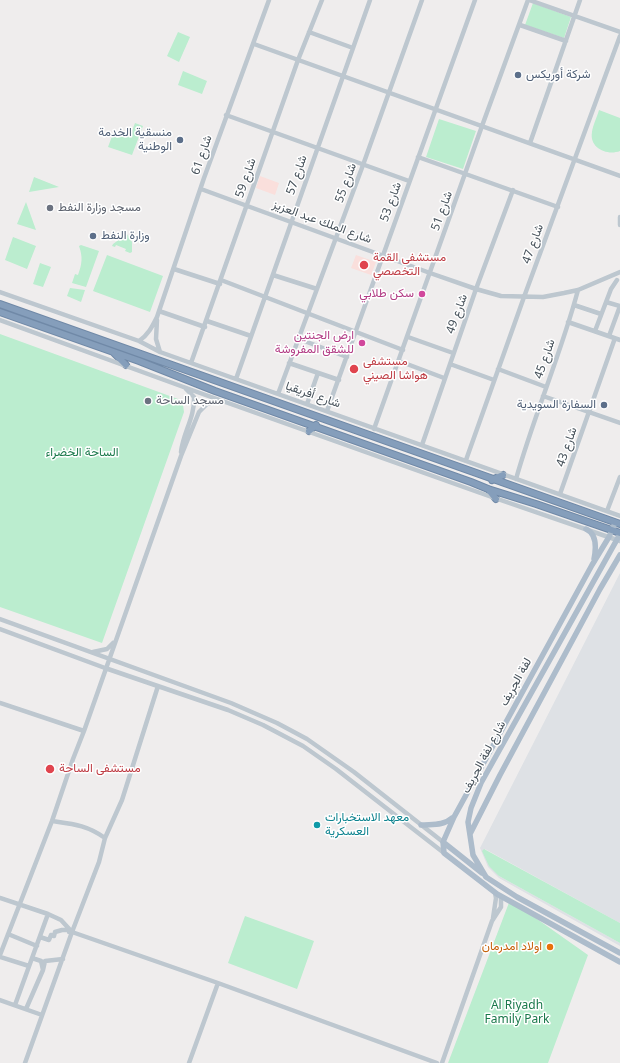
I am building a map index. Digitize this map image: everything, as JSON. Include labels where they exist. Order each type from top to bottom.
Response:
[{"type":"highway","name":"شارع أفريقيا","points":[[0,304],[618,524]]},
{"type":"highway","points":[[0,312],[113,352],[215,391],[316,425],[488,489],[620,533]]},
{"type":"highway","points":[[113,352],[126,365]]},
{"type":"highway","points":[[309,431],[316,425]]},
{"type":"highway","points":[[396,455],[398,446]]},
{"type":"highway","points":[[492,480],[503,475]]},
{"type":"highway","points":[[488,489],[496,499]]},
{"type":"main road","name":"لفة الجريف","points":[[444,853],[443,842],[454,817],[592,565],[612,530],[618,524]]},
{"type":"main road","points":[[586,529],[591,533],[595,542],[596,550],[592,565]]},
{"type":"main road","points":[[618,541],[620,533]]},
{"type":"main road","name":"شارع لفة الجريف","points":[[618,541],[481,784],[471,808],[468,822],[473,855],[486,877],[517,897],[620,953]]},
{"type":"main road","points":[[470,834],[500,775],[600,589],[620,555]]},
{"type":"main road","points":[[421,825],[443,824],[454,817]]},
{"type":"main road","points":[[443,842],[486,877]]},
{"type":"main road","points":[[444,853],[501,896],[620,962]]},
{"type":"street","name":"شارع 61","points":[[157,317],[226,115],[254,44],[269,0]]},
{"type":"street","name":"شارع 59","points":[[191,363],[205,327],[298,60],[322,0]]},
{"type":"street","name":"شارع 57","points":[[236,379],[370,0]]},
{"type":"street","name":"شارع 55","points":[[278,394],[363,165],[422,0]]},
{"type":"street","name":"شارع 53","points":[[327,411],[475,0]]},
{"type":"street","points":[[529,0],[620,32]]},
{"type":"street","name":"شارع 51","points":[[374,429],[482,126],[529,0]]},
{"type":"street","points":[[530,143],[580,0]]},
{"type":"street","points":[[520,25],[566,41]]},
{"type":"street","points":[[309,32],[353,48]]},
{"type":"street","name":"شارع 47","points":[[466,460],[620,36]]},
{"type":"street","points":[[254,44],[620,176]]},
{"type":"street","points":[[226,115],[409,181]]},
{"type":"street","points":[[418,157],[558,207]]},
{"type":"street","name":"شارع الملك عبد العزيز","points":[[201,189],[430,273],[501,296],[543,297],[578,290],[620,272]]},
{"type":"street","name":"شارع 49","points":[[422,445],[444,378],[513,190]]},
{"type":"street","points":[[620,217],[620,225]]},
{"type":"street","points":[[174,269],[265,297],[403,350]]},
{"type":"street","points":[[273,274],[317,289]]},
{"type":"street","points":[[614,275],[620,287]]},
{"type":"street","points":[[595,331],[611,289],[617,280]]},
{"type":"street","name":"شارع 45","points":[[516,479],[526,443],[578,290]]},
{"type":"street","name":"شارع أفريقيا","points":[[0,292],[139,341],[160,352],[620,516]]},
{"type":"street","points":[[606,302],[620,306],[609,336]]},
{"type":"street","points":[[574,305],[601,314]]},
{"type":"street","points":[[159,311],[205,327]]},
{"type":"street","points":[[139,341],[151,330],[157,317]]},
{"type":"street","points":[[157,317],[156,338],[160,352]]},
{"type":"street","points":[[0,320],[219,400],[618,541]]},
{"type":"street","points":[[207,321],[251,336]]},
{"type":"street","points":[[568,322],[618,339]]},
{"type":"street","points":[[408,336],[453,353]]},
{"type":"street","points":[[299,339],[347,357]]},
{"type":"street","name":"شارع 43","points":[[560,494],[589,413],[618,339]]},
{"type":"street","points":[[399,361],[444,378]]},
{"type":"street","points":[[289,363],[339,380]]},
{"type":"street","points":[[450,364],[494,380]]},
{"type":"street","points":[[498,369],[546,387]]},
{"type":"street","points":[[306,404],[318,373]]},
{"type":"street","points":[[181,386],[190,392],[194,397],[194,410],[182,444],[181,456]]},
{"type":"street","points":[[543,396],[620,423]]},
{"type":"street","points":[[29,966],[0,956],[52,821],[181,456],[199,412],[207,404],[219,400]]},
{"type":"street","points":[[607,511],[620,477]]},
{"type":"street","points":[[0,619],[231,703],[268,719],[307,739],[354,772],[443,842]]},
{"type":"street","points":[[0,629],[105,668],[228,710],[264,725],[303,746],[350,780],[444,853]]},
{"type":"street","points":[[91,652],[107,649],[115,642]]},
{"type":"street","points":[[25,1063],[99,862],[105,838],[122,800],[158,686]]},
{"type":"street","points":[[0,703],[84,731]]},
{"type":"street","points":[[228,710],[231,703]]},
{"type":"street","points":[[303,746],[307,739]]},
{"type":"street","points":[[52,821],[80,825],[95,831],[105,838]]},
{"type":"street","points":[[442,1063],[492,921],[496,898],[495,892]]},
{"type":"street","points":[[492,921],[501,907],[501,896]]},
{"type":"street","points":[[0,898],[48,914],[61,920],[72,932],[218,983],[437,1063]]},
{"type":"street","points":[[15,1005],[48,914]]},
{"type":"street","points":[[40,937],[49,940],[51,935],[54,936],[55,932],[69,930],[70,940]]},
{"type":"street","points":[[8,934],[37,946]]},
{"type":"street","points":[[32,958],[41,961],[43,970]]},
{"type":"street","points":[[26,1009],[43,970],[45,961],[63,959]]},
{"type":"street","points":[[189,1063],[218,983]]},
{"type":"street","points":[[0,1000],[42,1015]]},
{"type":"shaded area","points":[[260,176],[279,183],[275,195],[256,188]]},
{"type":"shaded area","name":"مستشفى القمة التخصصي","points":[[356,255],[376,262],[371,275],[351,268]]},
{"type":"shaded area","points":[[620,573],[620,923],[485,849],[499,876],[620,943],[620,946],[499,878],[488,867],[480,848]]},
{"type":"green space","points":[[533,3],[571,17],[564,38],[525,25]]},
{"type":"green space","points":[[178,32],[190,37],[179,62],[167,56]]},
{"type":"green space","points":[[183,71],[207,81],[202,94],[178,85]]},
{"type":"green space","points":[[599,110],[620,118],[620,151],[605,151],[596,146],[593,142],[592,132]]},
{"type":"green space","points":[[439,119],[476,131],[463,169],[426,157]]},
{"type":"green space","points":[[135,123],[143,126],[132,155],[108,147],[114,131],[130,136]]},
{"type":"green space","points":[[34,177],[59,187],[29,192]]},
{"type":"green space","points":[[26,202],[36,230],[17,224]]},
{"type":"green space","points":[[127,234],[132,242],[132,252],[130,253],[125,251],[126,249],[116,245],[115,247],[112,246]]},
{"type":"green space","points":[[13,237],[36,246],[27,269],[5,260]]},
{"type":"green space","points":[[81,245],[99,251],[86,287],[72,283],[75,274],[78,275],[82,260],[79,246]]},
{"type":"green space","points":[[107,255],[163,276],[150,312],[93,291]]},
{"type":"green space","points":[[40,263],[51,267],[43,287],[33,284]]},
{"type":"green space","points":[[70,288],[85,290],[81,302],[67,296]]},
{"type":"green space","name":"الساحة الخضراء","points":[[0,334],[178,399],[183,405],[184,412],[102,643],[0,607]]},
{"type":"green space","points":[[484,849],[620,923],[620,943],[499,876],[489,866],[482,851]]},
{"type":"green space","name":"Al Riyadh Family Park","points":[[510,900],[588,955],[548,1063],[448,1063]]},
{"type":"green space","points":[[245,916],[314,941],[297,989],[228,963]]},
{"type":"place","name":"شركة أوريكس","points":[[518,75]]},
{"type":"place","name":"منسقية الخدمة الوطنية","points":[[180,140]]},
{"type":"place","name":"مسجد وزارة النفط","points":[[50,208]]},
{"type":"place","name":"وزارة النفط","points":[[93,236]]},
{"type":"place","name":"مستشفى القمة التخصصي","points":[[364,265]]},
{"type":"place","name":"سكن طلابي","points":[[422,294]]},
{"type":"place","name":"ارض الجنتين للشقق المفروشة","points":[[362,343]]},
{"type":"place","name":"مستشفى هواشا الصيني","points":[[354,369]]},
{"type":"place","name":"مسجد الساحة","points":[[148,401]]},
{"type":"place","name":"السفارة السويدية","points":[[604,405]]},
{"type":"place","name":"مستشفى الساحة","points":[[50,769]]},
{"type":"place","name":"معهد الاستخبارات العسكرية","points":[[317,825]]},
{"type":"place","name":"اولاد امدرمان","points":[[550,947]]}]
